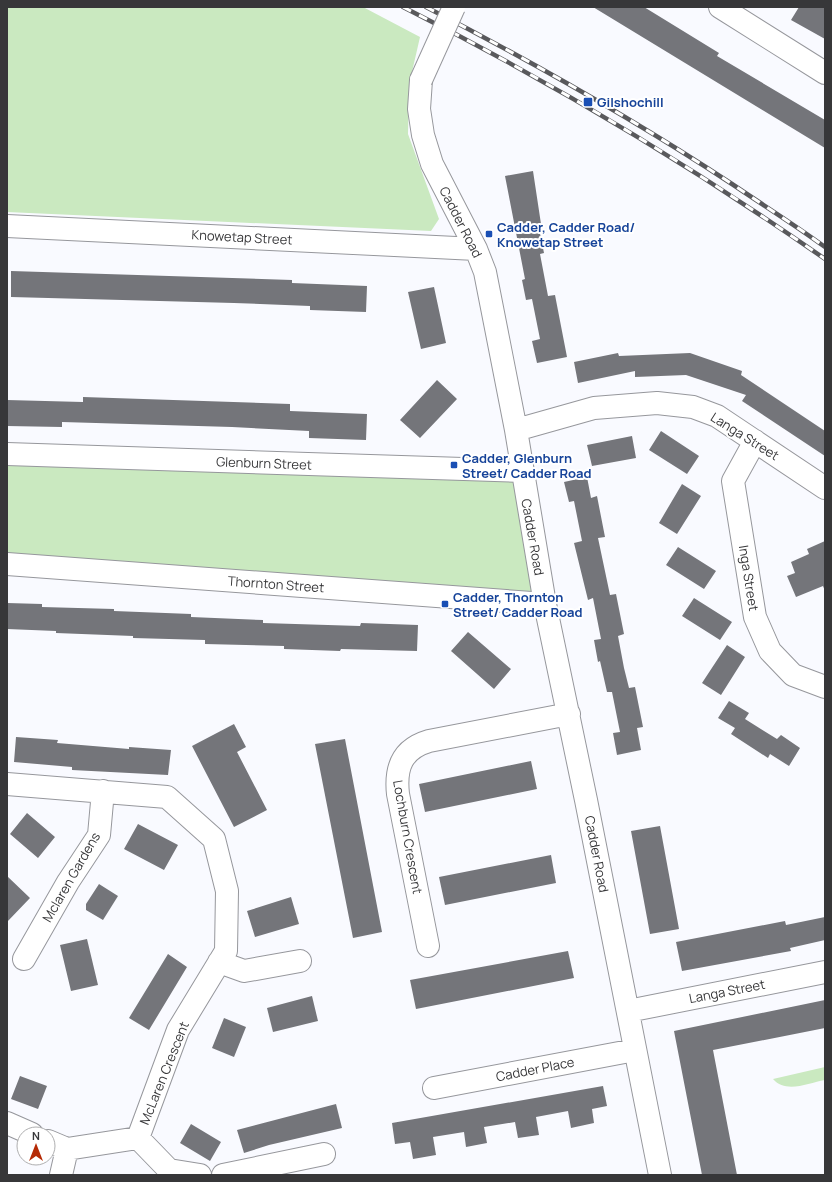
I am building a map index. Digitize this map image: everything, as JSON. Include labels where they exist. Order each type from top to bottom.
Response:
[{"type":"street","name":"Cadder Road","points":[[454,7],[421,80],[420,109],[423,136],[432,164],[476,248],[485,272],[516,430],[545,604],[569,714],[660,1175]]},
{"type":"street","points":[[723,8],[825,73]]},
{"type":"street","name":"Knowetap Street","points":[[7,226],[476,248]]},
{"type":"street","name":"Langa Street","points":[[516,430],[594,408],[657,403],[693,407],[717,416],[825,488]]},
{"type":"street","name":"Inga Street","points":[[755,441],[733,481],[755,616],[770,651],[793,675],[825,687]]},
{"type":"street","name":"Glenburn Street","points":[[7,454],[522,472]]},
{"type":"street","name":"Thornton Street","points":[[7,564],[545,604]]},
{"type":"street","name":"Lochburn Crescent","points":[[428,946],[398,794],[397,774],[403,759],[413,748],[429,741],[569,714]]},
{"type":"street","name":"McLaren Crescent","points":[[7,784],[167,797],[214,839],[227,891],[226,951],[178,1030],[138,1138],[58,1145]]},
{"type":"street","name":"Mclaren Gardens","points":[[24,959],[68,882],[99,835],[104,791]]},
{"type":"street","points":[[219,962],[244,971],[300,961]]},
{"type":"street","name":"Langa Street","points":[[628,1011],[825,972]]},
{"type":"street","name":"Cadder Place","points":[[434,1088],[636,1050]]},
{"type":"street","points":[[138,1138],[169,1170],[200,1175]]},
{"type":"street","points":[[58,1145],[61,1175]]},
{"type":"street","points":[[223,1175],[324,1154]]},
{"type":"green space","points":[[7,7],[363,7],[420,37],[409,85],[408,134],[439,219],[431,231],[7,212]]},
{"type":"green space","points":[[7,456],[518,473],[541,599],[7,563]]},
{"type":"green space","points":[[825,1067],[825,1080],[805,1085],[791,1087],[784,1086],[773,1079]]},
{"type":"building","points":[[593,7],[644,7],[719,53],[717,56],[825,120],[825,148]]},
{"type":"building","points":[[799,7],[825,7],[825,39],[791,20]]},
{"type":"building","points":[[533,171],[541,224],[538,224],[544,253],[540,254],[548,296],[555,295],[567,357],[537,363],[532,341],[540,339],[532,299],[526,300],[522,280],[525,279],[505,176]]},
{"type":"building","points":[[11,271],[292,280],[292,283],[367,286],[366,312],[310,310],[310,306],[11,297]]},
{"type":"building","points":[[434,287],[446,343],[421,349],[408,292]]},
{"type":"building","points":[[618,353],[619,356],[690,353],[742,371],[741,375],[825,431],[825,456],[742,401],[746,395],[686,375],[635,377],[635,371],[578,383],[574,362]]},
{"type":"building","points":[[437,380],[457,399],[420,438],[400,420]]},
{"type":"building","points":[[83,397],[290,404],[290,411],[367,414],[366,440],[309,438],[309,431],[232,427],[62,422],[62,427],[7,426],[7,400],[83,402]]},
{"type":"building","points":[[661,431],[699,456],[687,474],[649,450]]},
{"type":"building","points":[[632,436],[636,458],[592,466],[587,445]]},
{"type":"building","points":[[587,477],[591,498],[597,496],[605,537],[598,538],[610,595],[616,594],[624,634],[618,636],[624,668],[629,688],[635,687],[643,727],[637,728],[641,750],[617,755],[613,733],[620,732],[612,692],[607,692],[600,661],[598,662],[594,640],[601,639],[593,598],[588,600],[574,543],[582,541],[574,501],[569,502],[564,482]]},
{"type":"building","points":[[682,484],[701,496],[677,534],[659,523]]},
{"type":"building","points":[[825,541],[825,591],[823,586],[796,597],[787,576],[795,573],[791,562],[809,554],[807,549]]},
{"type":"building","points":[[678,547],[716,571],[704,589],[666,565]]},
{"type":"building","points":[[694,598],[732,622],[720,640],[682,616]]},
{"type":"building","points":[[7,603],[42,604],[42,607],[114,609],[114,611],[191,614],[191,617],[263,620],[263,623],[360,626],[361,623],[418,625],[417,651],[284,649],[284,646],[205,644],[205,640],[133,638],[133,636],[56,633],[56,631],[7,629]]},
{"type":"building","points":[[468,632],[511,669],[494,689],[451,651]]},
{"type":"building","points":[[727,645],[745,657],[721,695],[702,683]]},
{"type":"building","points":[[729,701],[749,713],[745,719],[777,739],[781,735],[800,748],[789,766],[770,754],[768,758],[731,734],[735,728],[718,718]]},
{"type":"building","points":[[234,724],[246,747],[237,752],[267,810],[234,827],[192,746]]},
{"type":"building","points":[[16,737],[58,740],[57,743],[129,749],[129,747],[171,750],[168,775],[72,770],[72,767],[14,762]]},
{"type":"building","points":[[345,739],[382,932],[353,938],[315,744]]},
{"type":"building","points":[[531,761],[537,789],[425,812],[419,784]]},
{"type":"building","points":[[27,813],[55,837],[38,858],[10,834]]},
{"type":"building","points":[[138,824],[178,845],[164,870],[124,849]]},
{"type":"building","points":[[660,826],[679,929],[650,934],[631,831]]},
{"type":"building","points":[[551,855],[556,883],[445,905],[439,877]]},
{"type":"building","points":[[7,876],[30,898],[7,922]]},
{"type":"building","points":[[99,884],[118,896],[103,920],[86,910],[86,904]]},
{"type":"building","points":[[291,897],[299,924],[255,937],[247,911]]},
{"type":"building","points":[[825,917],[825,940],[790,948],[791,951],[682,971],[676,942],[785,921],[786,925]]},
{"type":"building","points":[[87,939],[98,985],[71,991],[60,945]]},
{"type":"building","points":[[568,951],[574,978],[416,1009],[410,980]]},
{"type":"building","points":[[168,954],[187,967],[149,1030],[129,1018]]},
{"type":"building","points":[[312,996],[318,1021],[273,1032],[267,1008]]},
{"type":"building","points":[[825,1000],[825,1028],[713,1050],[737,1175],[702,1175],[674,1031]]},
{"type":"building","points":[[224,1018],[246,1027],[234,1057],[212,1048]]},
{"type":"building","points":[[20,1076],[47,1086],[38,1109],[11,1099]]},
{"type":"building","points":[[603,1086],[607,1106],[592,1109],[594,1123],[571,1128],[568,1111],[536,1117],[539,1135],[518,1138],[515,1122],[484,1127],[487,1143],[466,1147],[464,1132],[433,1137],[436,1155],[413,1159],[410,1142],[395,1144],[392,1123]]},
{"type":"building","points":[[336,1104],[342,1128],[269,1145],[244,1153],[237,1130]]},
{"type":"building","points":[[191,1124],[221,1142],[210,1161],[180,1143]]},
{"type":"railway","points":[[403,7],[566,94],[723,190],[825,259]]},
{"type":"railway","points":[[426,7],[504,48],[619,114],[695,160],[825,247]]},
{"type":"place","name":"Gilshochill","points":[[588,102]]},
{"type":"place","name":"Cadder, Cadder Road/ Knowetap Street","points":[[489,234]]},
{"type":"place","name":"Cadder, Glenburn Street/ Cadder Road","points":[[454,465]]},
{"type":"place","name":"Cadder, Thornton Street/ Cadder Road","points":[[445,604]]}]
